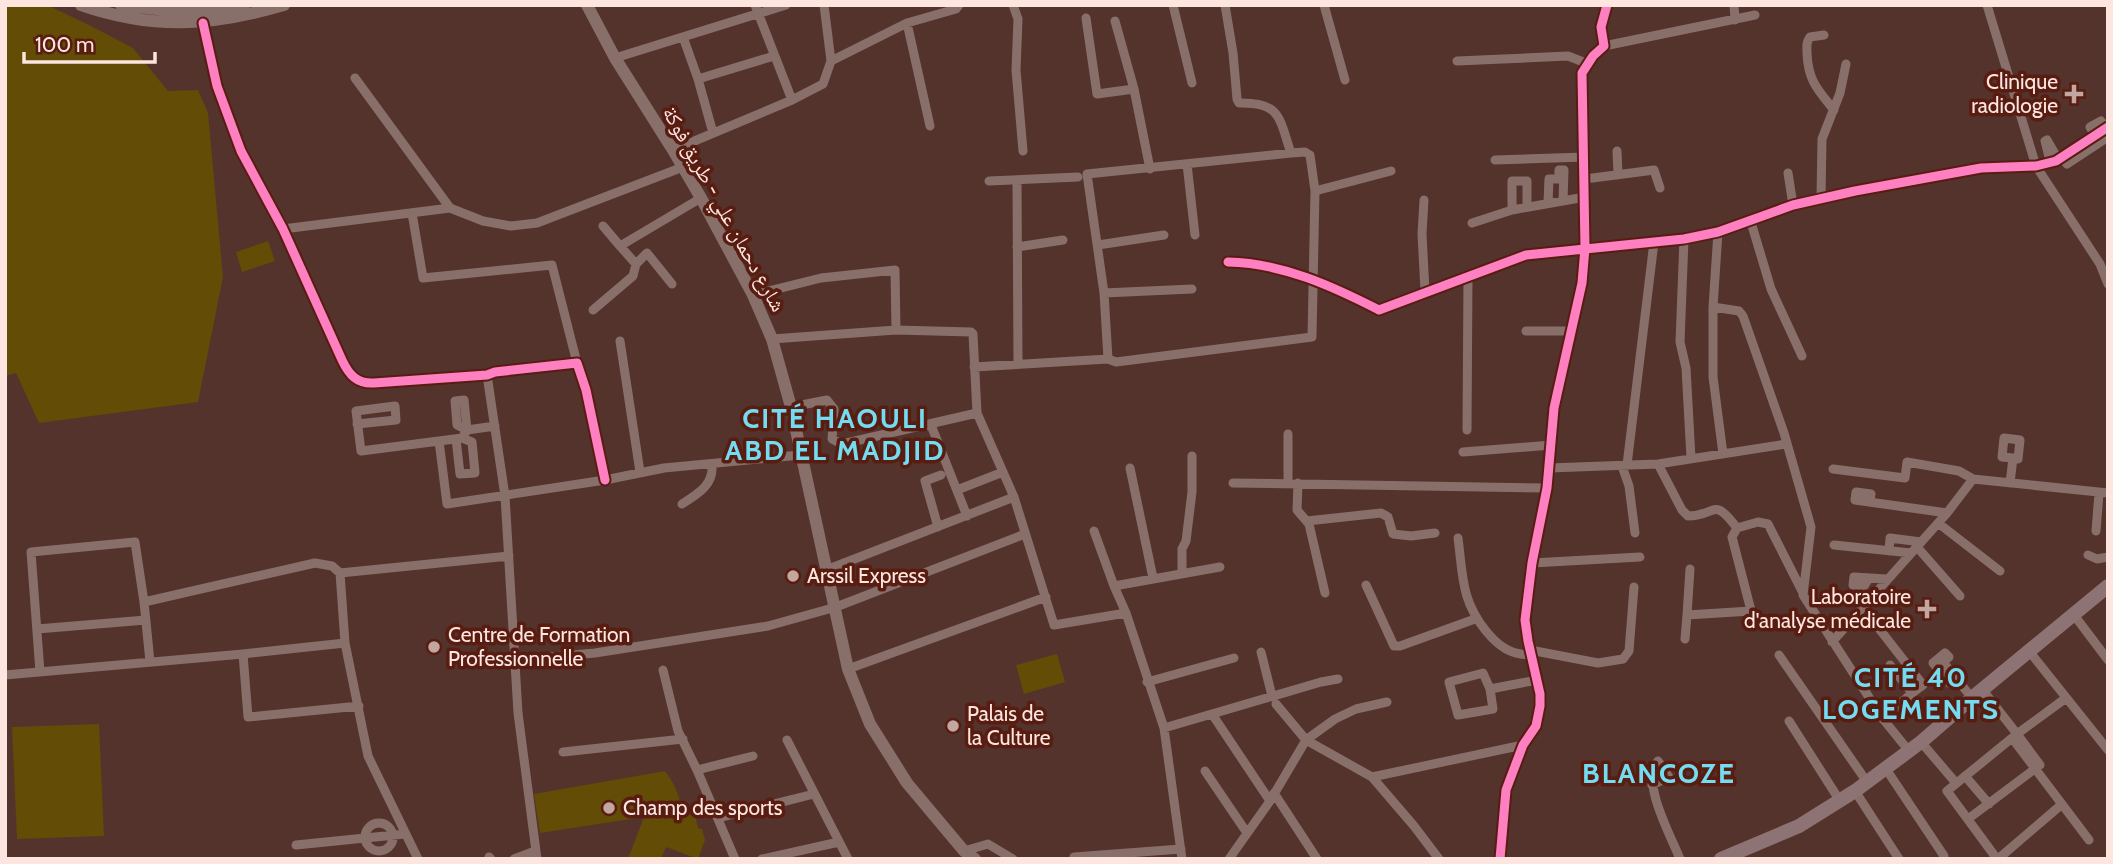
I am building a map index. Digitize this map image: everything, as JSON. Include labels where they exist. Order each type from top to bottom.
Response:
[{"type":"main road","points":[[81,5],[155,23],[203,23],[242,17],[284,5]]},
{"type":"main road","points":[[121,5],[183,12],[244,5]]},
{"type":"main road","name":"شارع دحمان علي - طريق فوكة","points":[[590,6],[615,58],[701,198],[753,295],[772,339],[791,407],[848,669],[870,724],[907,783],[966,856]]},
{"type":"main road","points":[[1720,859],[1799,826],[1861,787],[1921,742],[2108,586]]},
{"type":"street","points":[[615,58],[757,10],[786,5]]},
{"type":"street","points":[[673,150],[792,100],[823,84],[831,61],[824,5]]},
{"type":"street","points":[[831,61],[907,23],[956,9],[959,5]]},
{"type":"street","points":[[1013,5],[1018,19],[1016,70],[1023,151]]},
{"type":"street","points":[[1173,5],[1192,83]]},
{"type":"street","points":[[1225,5],[1237,99],[1239,103],[1265,105],[1277,114],[1291,153]]},
{"type":"street","points":[[1324,5],[1345,80]]},
{"type":"street","points":[[1604,46],[1601,26],[1607,5]]},
{"type":"street","points":[[1734,5],[1735,20]]},
{"type":"street","points":[[1987,5],[2036,166],[2104,260],[2108,284]]},
{"type":"street","points":[[757,10],[792,100]]},
{"type":"street","points":[[1500,859],[1506,790],[1523,744],[1536,726],[1540,706],[1525,620],[1532,563],[1547,488],[1554,408],[1582,283],[1585,248],[1585,157],[1582,73],[1586,63],[1604,46],[1755,15]]},
{"type":"street","points":[[1086,18],[1097,94],[1134,89]]},
{"type":"street","points":[[1115,21],[1134,89],[1150,169]]},
{"type":"street","points":[[203,23],[217,86],[229,121],[352,377],[363,384],[487,375],[577,363]]},
{"type":"street","points":[[907,23],[930,126]]},
{"type":"street","points":[[1824,35],[1810,37],[1807,42],[1808,66],[1813,85],[1834,110]]},
{"type":"street","points":[[683,37],[713,133]]},
{"type":"street","points":[[698,79],[774,56]]},
{"type":"street","points":[[1457,61],[1568,56],[1586,63]]},
{"type":"street","points":[[1821,199],[1822,139],[1840,93],[1846,64]]},
{"type":"street","points":[[355,78],[450,208]]},
{"type":"street","points":[[2056,159],[2067,164],[2107,131]]},
{"type":"street","points":[[1228,262],[1262,266],[1314,279],[1379,310],[1526,255],[1684,239],[1718,232],[1793,205],[1821,199],[1981,168],[2036,166],[2056,159],[2095,135],[2107,131]]},
{"type":"street","points":[[1617,151],[1618,175]]},
{"type":"street","points":[[974,367],[1108,359],[1116,362],[1312,337],[1315,191],[1310,155],[1305,152],[1291,153],[1087,174],[1104,293],[1108,359]]},
{"type":"street","points":[[1495,160],[1585,157]]},
{"type":"street","points":[[1186,164],[1195,235]]},
{"type":"street","points":[[283,229],[450,208],[496,224],[512,226],[537,223],[683,167]]},
{"type":"street","points":[[1548,203],[1549,179],[1559,179],[1559,170],[1564,170],[1563,201]]},
{"type":"street","points":[[1585,179],[1654,170],[1660,188]]},
{"type":"street","points":[[1315,191],[1391,171]]},
{"type":"street","points":[[1788,173],[1793,205]]},
{"type":"street","points":[[989,181],[1078,177]]},
{"type":"street","points":[[1017,180],[1018,363]]},
{"type":"street","points":[[1512,210],[1512,181],[1527,181],[1527,207]]},
{"type":"street","points":[[1472,223],[1512,210],[1585,197]]},
{"type":"street","points":[[620,246],[701,198]]},
{"type":"street","points":[[1424,200],[1422,234],[1425,291]]},
{"type":"street","points":[[412,213],[423,278],[552,265],[586,390],[605,481]]},
{"type":"street","points":[[1750,219],[1768,279],[1802,356]]},
{"type":"street","points":[[603,226],[636,264]]},
{"type":"street","points":[[1718,232],[1713,307],[1713,377],[1723,454]]},
{"type":"street","points":[[1098,245],[1164,234]]},
{"type":"street","points":[[1684,239],[1680,342],[1686,368],[1691,458]]},
{"type":"street","points":[[1017,247],[1063,240]]},
{"type":"street","points":[[1636,533],[1624,465],[1654,242]]},
{"type":"street","points":[[593,310],[633,276],[636,264],[647,253],[672,284]]},
{"type":"street","points":[[753,295],[821,278],[895,270],[896,330]]},
{"type":"street","points":[[1467,430],[1468,276]]},
{"type":"street","points":[[1104,293],[1192,289]]},
{"type":"street","points":[[1713,307],[1739,311],[1743,316],[1786,444],[1811,527],[1803,595]]},
{"type":"street","points":[[772,339],[896,330],[971,332],[977,413],[1014,497],[1054,625],[1126,613]]},
{"type":"street","points":[[1527,331],[1571,331]]},
{"type":"street","points":[[620,341],[640,472]]},
{"type":"street","points":[[487,375],[505,496],[522,753],[536,855],[514,859]]},
{"type":"street","points":[[791,407],[827,400],[834,409],[832,439],[842,444],[977,413]]},
{"type":"street","points":[[357,424],[361,451],[439,441],[495,426]]},
{"type":"street","points":[[930,425],[967,516]]},
{"type":"street","points":[[1288,434],[1297,510],[1307,521],[1325,593]]},
{"type":"street","points":[[439,441],[447,504],[605,481],[640,472],[800,455]]},
{"type":"street","points":[[1549,468],[1658,464],[1786,444]]},
{"type":"street","points":[[1463,452],[1551,445]]},
{"type":"street","points":[[1182,573],[1182,549],[1186,541],[1192,492],[1192,456]]},
{"type":"street","points":[[2010,483],[2013,458]]},
{"type":"street","points":[[1833,469],[1905,478],[1906,462],[1959,471],[1973,479],[2103,493],[2096,531]]},
{"type":"street","points":[[682,503],[706,487],[713,473],[712,464]]},
{"type":"street","points":[[1658,464],[1682,510],[1688,516],[1698,516],[1712,509],[1724,510],[1737,528]]},
{"type":"street","points":[[1130,468],[1153,578]]},
{"type":"street","points":[[957,490],[1003,472]]},
{"type":"street","points":[[939,527],[925,481],[940,475]]},
{"type":"street","points":[[1832,642],[1947,513],[1973,479]]},
{"type":"street","points":[[1233,483],[1547,488]]},
{"type":"street","points":[[826,570],[1014,497]]},
{"type":"street","points":[[1870,502],[1947,513]]},
{"type":"street","points":[[1307,521],[1381,513],[1388,517],[1393,534],[1411,536],[1435,533]]},
{"type":"street","points":[[1755,626],[1732,537],[1737,528],[1762,522],[1768,524],[1803,595],[1832,642],[1883,719],[1909,751]]},
{"type":"street","points":[[1938,523],[2000,570]]},
{"type":"street","points":[[1074,858],[1182,854],[1164,728],[1126,613],[1094,531]]},
{"type":"street","points":[[515,660],[594,653],[768,626],[836,607],[1025,534]]},
{"type":"street","points":[[1458,538],[1465,596],[1475,619],[1495,643],[1520,655],[1531,653],[1598,663],[1623,659],[1629,651],[1634,587]]},
{"type":"street","points":[[1889,551],[1890,538],[1916,547],[1960,596]]},
{"type":"street","points":[[40,672],[31,552],[135,542],[150,662]]},
{"type":"street","points":[[1834,545],[1889,551],[1916,547]]},
{"type":"street","points":[[2088,555],[2096,559],[2108,557]]},
{"type":"street","points":[[340,573],[509,556]]},
{"type":"street","points":[[1532,563],[1640,557]]},
{"type":"street","points":[[144,602],[315,563],[332,566],[340,573],[345,643],[370,763],[418,859]]},
{"type":"street","points":[[1114,586],[1220,567]]},
{"type":"street","points":[[1685,639],[1690,569]]},
{"type":"street","points":[[1869,578],[1887,579]]},
{"type":"street","points":[[1366,585],[1394,646],[1401,646],[1475,619]]},
{"type":"street","points":[[848,669],[1046,597]]},
{"type":"street","points":[[1687,615],[1751,611]]},
{"type":"street","points":[[2074,615],[2108,660]]},
{"type":"street","points":[[1870,617],[1923,685],[1883,719]]},
{"type":"street","points":[[37,629],[146,620]]},
{"type":"street","points":[[5,675],[345,643]]},
{"type":"street","points":[[2029,651],[2108,750]]},
{"type":"street","points":[[1261,652],[1274,700],[1306,740],[1372,777],[1415,826],[1439,859]]},
{"type":"street","points":[[243,654],[248,717],[359,706]]},
{"type":"street","points":[[1779,655],[1861,787],[1899,859]]},
{"type":"street","points":[[1147,682],[1234,658]]},
{"type":"street","points":[[1890,665],[1912,694]]},
{"type":"street","points":[[663,670],[677,731],[683,739],[735,859]]},
{"type":"street","points":[[1483,673],[1490,689],[1493,709],[1458,715],[1449,682],[1483,673]]},
{"type":"street","points":[[1956,678],[1977,693],[2015,736],[2034,769],[2089,839]]},
{"type":"street","points":[[1164,728],[1274,700],[1338,679]]},
{"type":"street","points":[[1490,689],[1537,680]]},
{"type":"street","points":[[2061,805],[1997,859],[1947,791],[2066,698]]},
{"type":"street","points":[[1229,859],[1272,797],[1306,740],[1335,719],[1356,709],[1387,702]]},
{"type":"street","points":[[1212,714],[1317,859]]},
{"type":"street","points":[[1789,721],[1840,801]]},
{"type":"street","points":[[563,752],[683,739]]},
{"type":"street","points":[[786,740],[848,859]]},
{"type":"street","points":[[1921,742],[1956,783]]},
{"type":"street","points":[[1372,777],[1523,744]]},
{"type":"street","points":[[697,770],[753,756]]},
{"type":"street","points":[[1886,769],[1944,856]]},
{"type":"street","points":[[1968,819],[2034,769]]},
{"type":"street","points":[[1205,771],[1247,832]]},
{"type":"street","points":[[1965,776],[1989,804]]},
{"type":"street","points":[[1652,785],[1680,859]]},
{"type":"street","points":[[718,818],[814,794]]},
{"type":"street","points":[[376,822],[388,826],[393,836],[390,845],[381,851],[371,849],[364,838],[367,828],[376,822]]},
{"type":"street","points":[[296,845],[405,834]]},
{"type":"street","points":[[762,859],[839,842]]},
{"type":"street","points":[[966,856],[988,844],[1013,859]]},
{"type":"shaded area","points":[[5,5],[47,5],[133,48],[168,91],[198,90],[208,113],[223,277],[198,402],[39,423],[16,373],[5,376]]},
{"type":"shaded area","points":[[268,241],[275,261],[242,272],[236,252]]},
{"type":"shaded area","points":[[1057,654],[1065,682],[1024,694],[1016,665]]},
{"type":"shaded area","points":[[99,724],[104,836],[17,839],[12,727]]},
{"type":"shaded area","name":"Champ des sports","points":[[665,771],[677,792],[683,815],[695,815],[698,828],[702,829],[705,840],[698,859],[666,847],[661,859],[628,859],[644,817],[540,833],[534,794]]},
{"type":"cycle path","points":[[1500,859],[1506,790],[1523,745],[1536,726],[1540,706],[1525,620],[1532,563],[1547,488],[1554,408],[1582,283],[1585,248],[1582,73],[1593,56],[1604,46],[1601,27],[1607,5]]},
{"type":"cycle path","points":[[203,23],[217,86],[241,151],[283,229],[342,360],[351,374],[363,382],[374,383],[487,375],[577,363],[586,390],[605,480]]},
{"type":"cycle path","points":[[1228,262],[1248,263],[1306,277],[1379,310],[1526,255],[1684,239],[1718,232],[1793,205],[1855,191],[1981,168],[2036,166],[2056,161],[2108,127]]},
{"type":"place","name":"Clinique radiologie","points":[[2074,94]]},
{"type":"place","name":"Arssil Express","points":[[793,576]]},
{"type":"place","name":"Laboratoire d'analyse médicale","points":[[1927,609]]},
{"type":"place","name":"Centre de Formation Professionnelle","points":[[434,647]]},
{"type":"place","name":"Palais de la Culture","points":[[953,726]]},
{"type":"place","name":"Champ des sports","points":[[609,808]]},
{"type":"district","name":"CITÉ HAOULI ABD EL MADJID","points":[[835,434]]},
{"type":"district","name":"CITÉ 40 LOGEMENTS","points":[[1911,693]]},
{"type":"district","name":"BLANCOZE","points":[[1659,773]]}]
